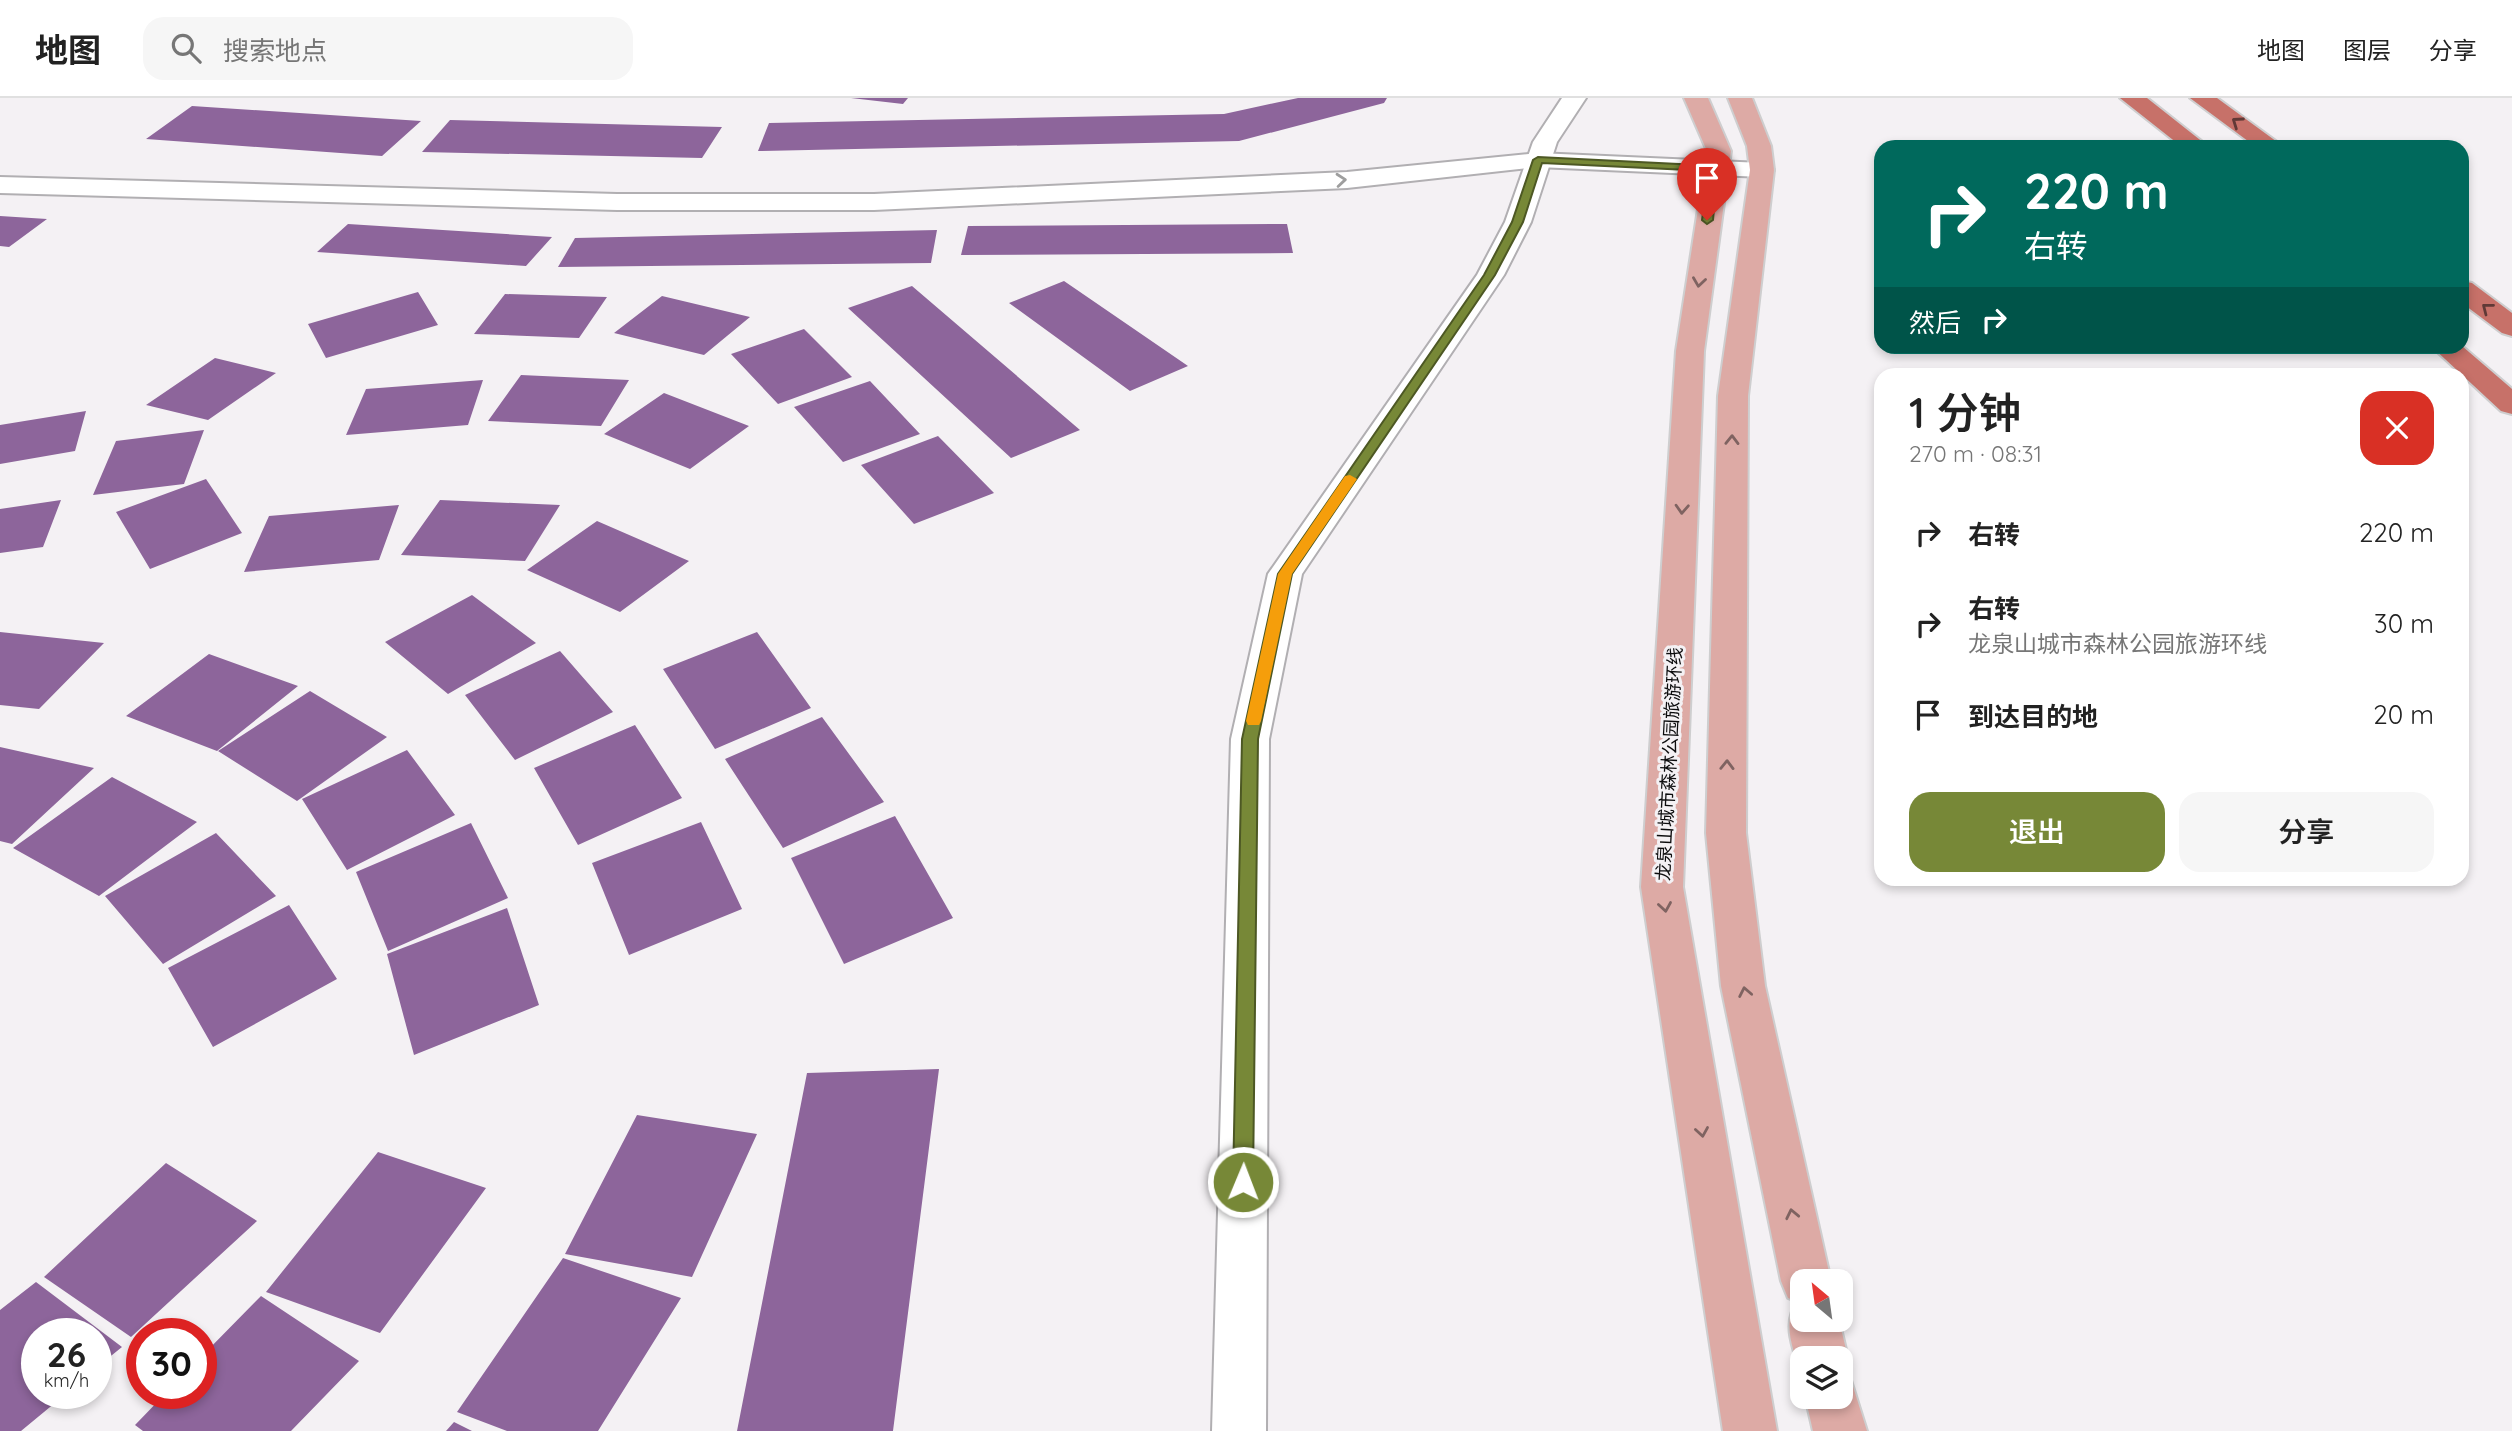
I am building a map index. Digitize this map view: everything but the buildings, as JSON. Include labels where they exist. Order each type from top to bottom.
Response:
[{"type":"highway","points":[[2132,98],[2188,140]]},
{"type":"highway","points":[[2202,98],[2262,140]]},
{"type":"highway","points":[[2469,294],[2512,327]]},
{"type":"highway","points":[[2454,354],[2512,405]]},
{"type":"main road","points":[[1696,98],[1717,160]]},
{"type":"main road","points":[[1740,98],[1760,158],[1733,396],[1726,833],[1743,986],[1803,1269]]},
{"type":"main road","name":"龙泉山城市森林公园旅游环线","points":[[1717,160],[1690,351],[1662,887],[1750,1431]]},
{"type":"main road","points":[[1834,1409],[1840,1431]]},
{"type":"street","points":[[1239,1431],[1250,739],[1285,574],[1490,275],[1518,222],[1541,151],[1574,98]]},
{"type":"street","points":[[0,170],[376,181],[892,188],[1248,172],[1459,146],[1717,160],[1760,158]]},
{"type":"street","points":[[0,185],[617,202],[874,202],[1286,184],[1541,151]]},
{"type":"slow traffic","points":[[1253,721],[1285,574],[1350,479]]},
{"type":"route","points":[[1243,1182],[1250,739],[1285,574],[1490,275],[1518,222],[1538,160],[1714,169],[1707,220]]}]
